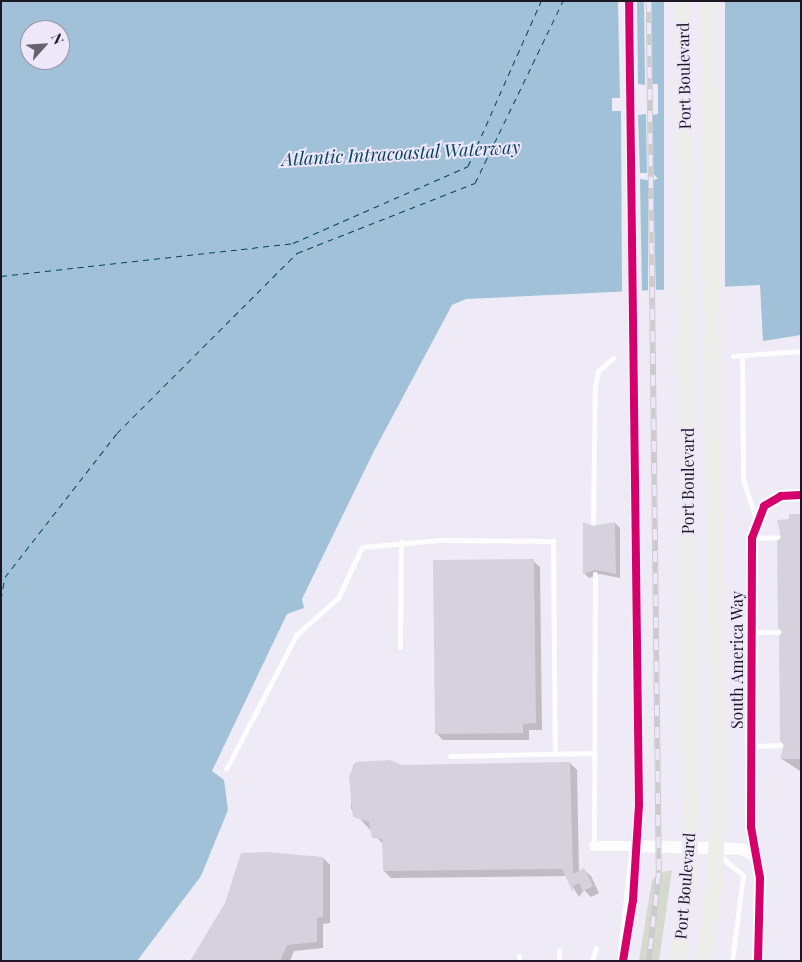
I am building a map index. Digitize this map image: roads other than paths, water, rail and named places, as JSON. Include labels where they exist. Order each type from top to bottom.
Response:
[{"type":"main road","name":"Port Boulevard","points":[[677,961],[689,882],[683,1]]},
{"type":"main road","name":"Port Boulevard","points":[[704,961],[714,884],[718,789],[709,1]]},
{"type":"street","points":[[623,961],[639,805],[629,1]]},
{"type":"street","points":[[756,518],[772,500],[801,495]]},
{"type":"street","name":"South America Way","points":[[756,518],[752,538],[749,632],[750,746],[762,932],[758,961]]},
{"type":"street","points":[[594,846],[741,849],[756,856]]},
{"type":"lane","points":[[734,356],[801,350]]},
{"type":"lane","points":[[742,356],[742,480],[756,518]]},
{"type":"lane","points":[[593,522],[595,386],[598,371],[613,358]]},
{"type":"lane","points":[[752,538],[777,537]]},
{"type":"lane","points":[[226,769],[297,634],[338,598],[359,551],[368,544],[401,542],[553,541],[555,753]]},
{"type":"lane","points":[[400,647],[401,542]]},
{"type":"lane","points":[[594,846],[595,574]]},
{"type":"lane","points":[[749,632],[778,632]]},
{"type":"lane","points":[[750,746],[780,745]]},
{"type":"lane","points":[[450,756],[594,753]]},
{"type":"lane","points":[[707,848],[739,868],[743,875],[732,961]]},
{"type":"lane","points":[[592,961],[596,948]]},
{"type":"lane","points":[[559,950],[559,961]]},
{"type":"water","name":"Atlantic Intracoastal Waterway","points":[[801,1],[801,335],[763,341],[760,285],[466,299],[452,305],[373,453],[302,599],[304,608],[287,614],[212,771],[224,780],[228,810],[201,876],[137,961],[1,961],[1,2]]},
{"type":"railway","points":[[649,1],[659,873],[649,961]]}]
